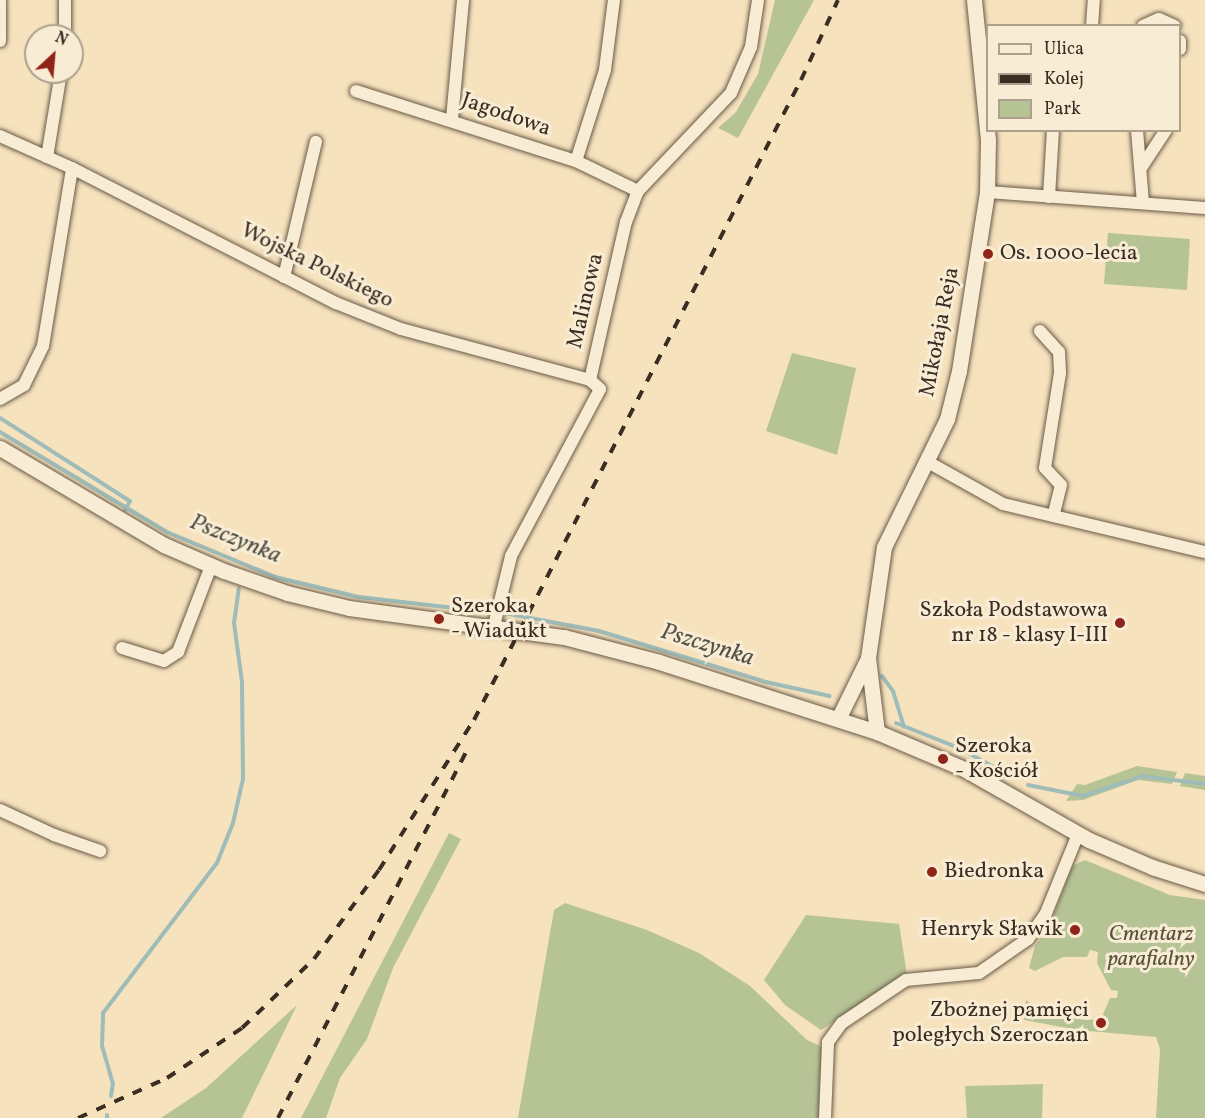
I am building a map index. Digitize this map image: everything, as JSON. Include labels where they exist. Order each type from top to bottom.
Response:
[{"type":"street","points":[[0,0],[0,41]]},
{"type":"street","points":[[65,0],[65,24]]},
{"type":"street","points":[[452,118],[463,0]]},
{"type":"street","points":[[576,161],[605,70],[614,0]]},
{"type":"street","name":"Malinowa","points":[[494,626],[511,556],[600,389],[590,380],[626,222],[638,191],[731,93],[751,47],[758,0]]},
{"type":"street","name":"Mikołaja Reja","points":[[974,0],[986,120]]},
{"type":"street","points":[[1092,24],[1094,0]]},
{"type":"street","points":[[1148,24],[1159,19],[1170,24]]},
{"type":"street","points":[[47,157],[59,84]]},
{"type":"street","name":"Jagodowa","points":[[356,91],[452,118],[576,161],[638,191]]},
{"type":"street","name":"Mikołaja Reja","points":[[877,732],[868,658],[884,547],[946,419],[959,371],[987,192],[987,132]]},
{"type":"street","points":[[1049,197],[1053,132]]},
{"type":"street","points":[[1137,132],[1143,203]]},
{"type":"street","points":[[1141,168],[1165,132]]},
{"type":"street","name":"Wojska Polskiego","points":[[0,136],[72,168],[336,303],[401,328],[590,380]]},
{"type":"street","points":[[284,276],[316,142]]},
{"type":"street","points":[[0,399],[24,385],[43,346],[72,168]]},
{"type":"street","points":[[987,192],[1205,208]]},
{"type":"street","points":[[1040,331],[1059,352],[1060,373],[1045,468],[1061,485],[1053,516]]},
{"type":"street","points":[[0,448],[164,545],[211,566],[287,593],[349,608],[564,637],[659,662],[838,719],[877,732],[964,768],[1078,834],[1152,867],[1205,884]]},
{"type":"street","points":[[926,461],[1004,504],[1205,552]]},
{"type":"street","points":[[122,648],[164,660],[178,652],[211,566]]},
{"type":"street","name":"Mikołaja Reja","points":[[838,719],[868,658]]},
{"type":"street","points":[[0,810],[54,835],[100,851]]},
{"type":"street","points":[[825,1118],[828,1042],[842,1023],[906,980],[979,974],[1028,939],[1046,913],[1078,834]]},
{"type":"green space","points":[[775,0],[814,0],[738,138],[718,128],[736,112],[758,74]]},
{"type":"green space","points":[[1108,233],[1190,239],[1187,290],[1104,284]]},
{"type":"green space","points":[[792,353],[856,368],[837,455],[766,431]]},
{"type":"green space","points":[[1137,766],[1177,772],[1172,784],[1138,780],[1083,800],[1066,801],[1077,784],[1085,785]]},
{"type":"green space","points":[[1185,773],[1205,776],[1205,790],[1180,786]]},
{"type":"green space","points":[[449,833],[461,839],[393,968],[367,1039],[340,1078],[326,1118],[301,1118]]},
{"type":"green space","name":"Cmentarz parafialny","points":[[1085,860],[1170,895],[1205,900],[1205,1118],[1156,1118],[1160,1049],[1156,1037],[1078,1030],[1024,1020],[1026,1000],[1045,1015],[1087,1020],[1101,1019],[1110,998],[1117,998],[1118,991],[1111,990],[1097,963],[1098,952],[1090,950],[1087,957],[1063,957],[1035,971],[1029,968],[1035,946],[1049,927],[1072,866]]},
{"type":"green space","points":[[565,903],[647,930],[699,953],[750,986],[807,1040],[822,1047],[822,1118],[518,1118],[554,910]]},
{"type":"green space","points":[[806,915],[899,924],[907,975],[821,1030],[785,1005],[764,980]]},
{"type":"green space","points":[[297,1005],[242,1118],[161,1118],[206,1088]]},
{"type":"green space","points":[[1043,1084],[1042,1118],[967,1118],[965,1086]]},
{"type":"waterway","points":[[0,418],[130,501],[125,510]]},
{"type":"waterway","name":"Pszczynka","points":[[0,432],[167,532],[275,577],[359,597],[481,611]]},
{"type":"waterway","points":[[111,1096],[113,1084],[102,1046],[103,1013],[217,863],[233,823],[243,779],[242,682],[234,623],[239,588]]},
{"type":"waterway","name":"Pszczynka","points":[[504,613],[599,631],[766,682],[829,696]]},
{"type":"waterway","points":[[882,676],[893,691],[904,726]]},
{"type":"waterway","name":"Pszczynka","points":[[896,723],[959,748],[1010,776]]},
{"type":"waterway","name":"Pszczynka","points":[[1028,785],[1083,796],[1143,776],[1205,784]]},
{"type":"railway","points":[[78,1118],[167,1078],[242,1028],[314,959],[379,870],[474,720],[801,80],[838,0]]},
{"type":"railway","points":[[278,1118],[467,750]]},
{"type":"place","name":"Os. 1000-lecia","points":[[988,254]]},
{"type":"place","name":"Szeroka - Wiadukt","points":[[439,619]]},
{"type":"place","name":"Szkoła Podstawowa nr 18 - klasy I-III","points":[[1120,623]]},
{"type":"place","name":"Szeroka - Kościół","points":[[943,759]]},
{"type":"place","name":"Biedronka","points":[[932,872]]},
{"type":"place","name":"Henryk Sławik","points":[[1075,930]]},
{"type":"place","name":"Zbożnej pamięci poległych Szeroczan","points":[[1101,1023]]}]
